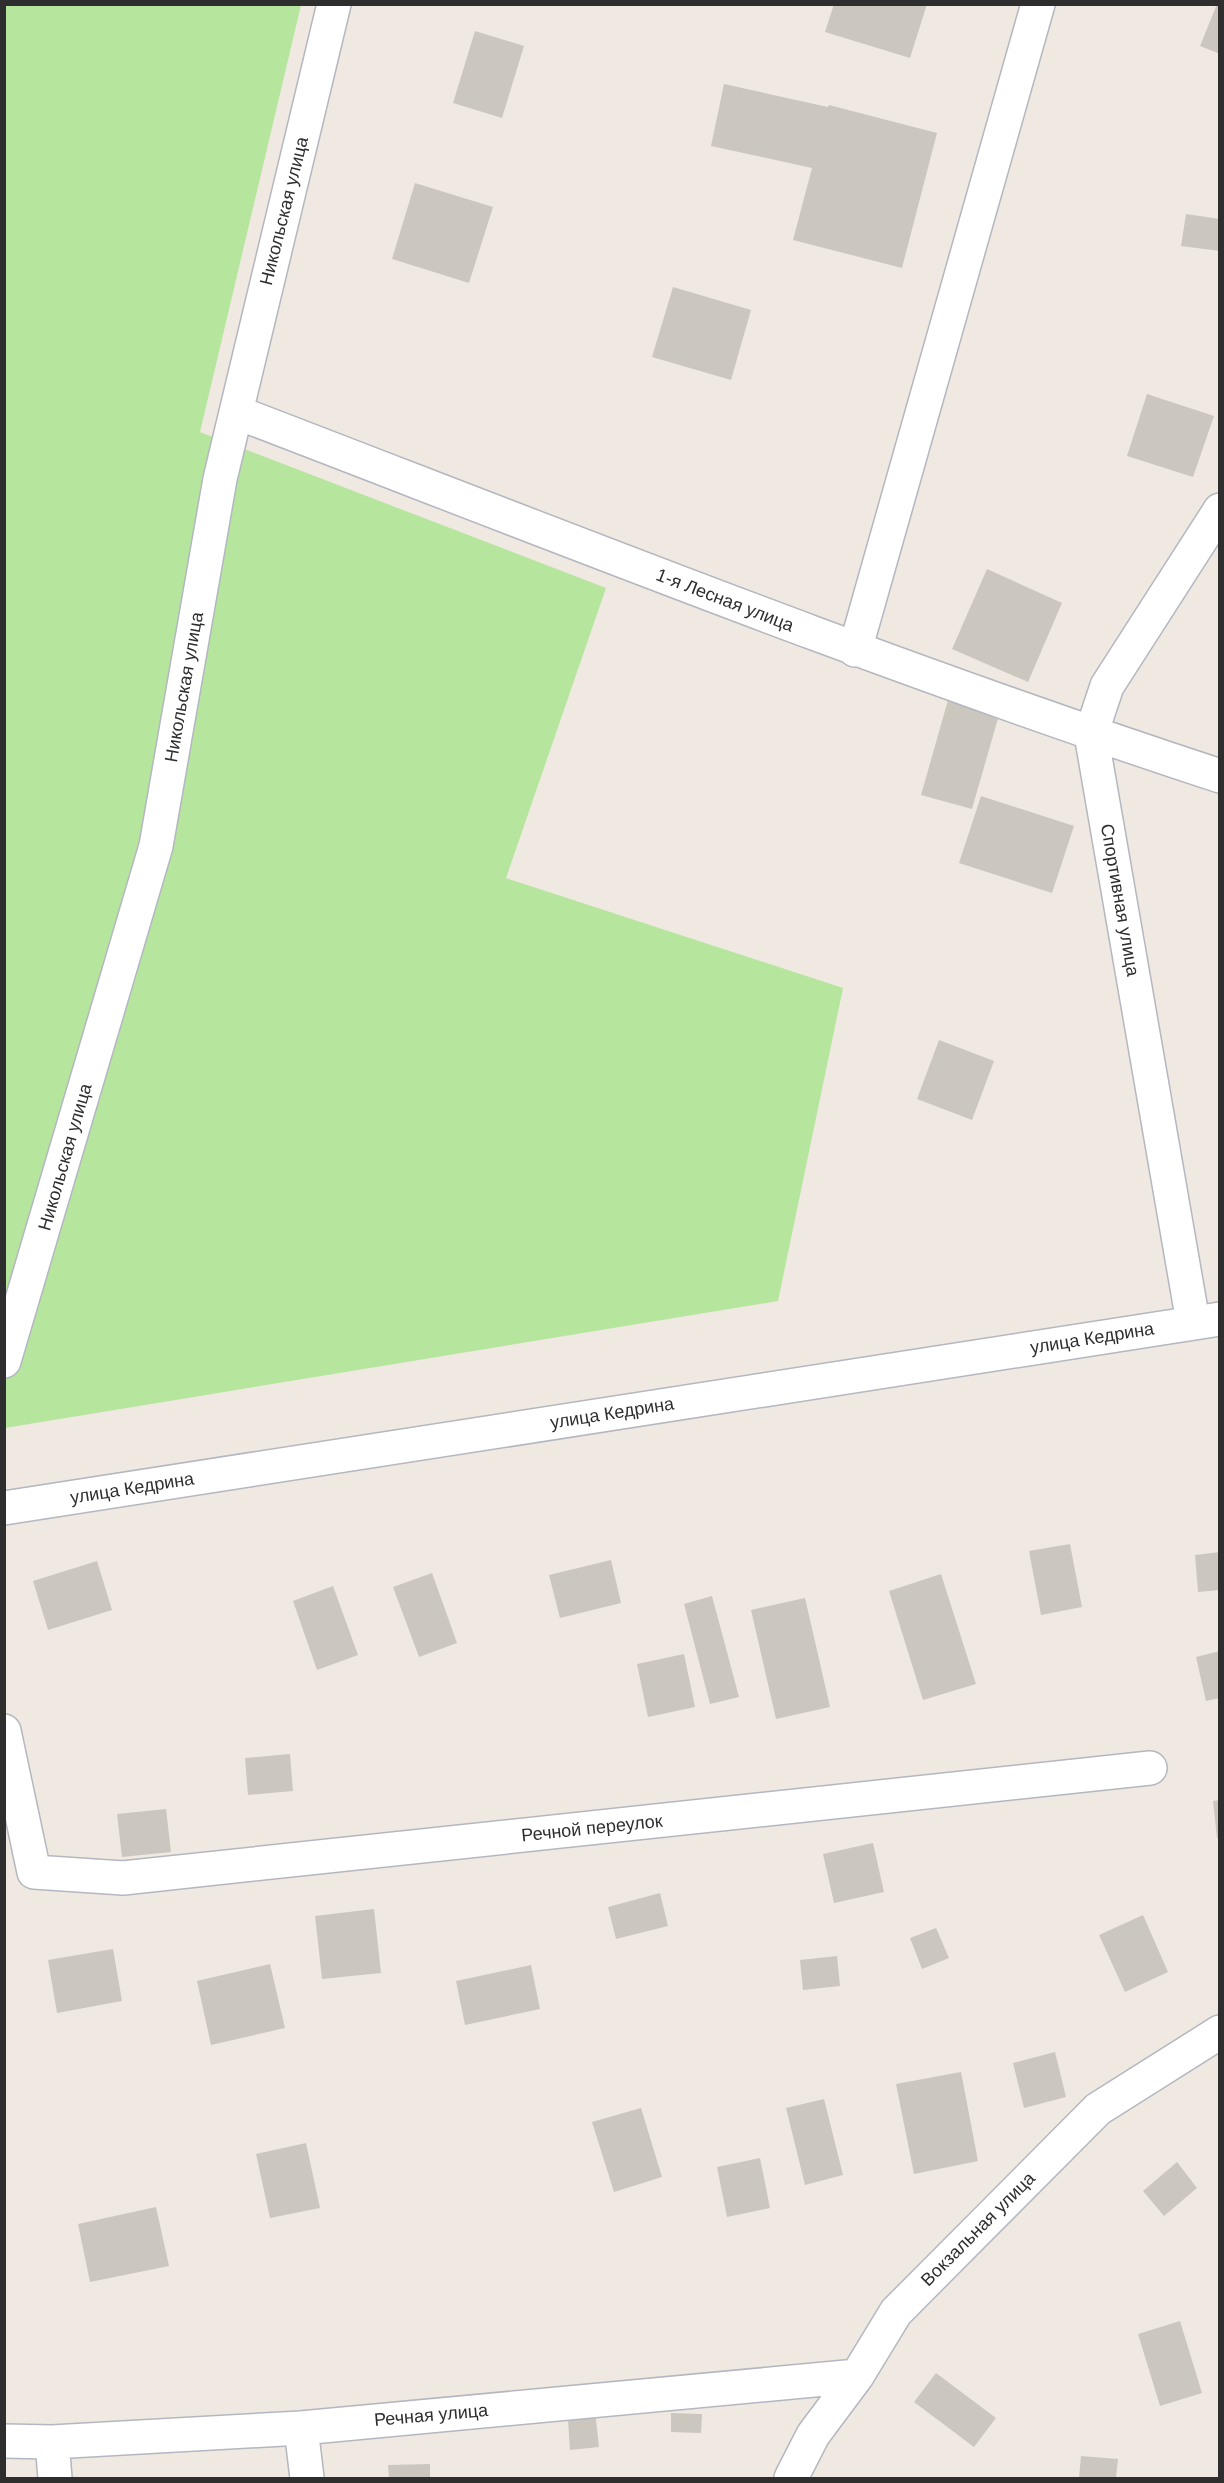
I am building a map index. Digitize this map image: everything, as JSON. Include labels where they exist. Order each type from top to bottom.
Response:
[{"type":"street","name":"Никольская улица","points":[[4,1361],[156,846],[220,479],[334,4]]},
{"type":"street","points":[[855,650],[1038,4]]},
{"type":"street","name":"1-я Лесная улица","points":[[236,412],[855,650],[1091,734],[1220,776]]},
{"type":"street","name":"Спортивная улица","points":[[1206,1320],[1091,734],[1107,686],[1220,510]]},
{"type":"street","name":"улица Кедрина","points":[[4,1508],[1206,1320]]},
{"type":"street","name":"Речной переулок","points":[[4,1731],[19,1870],[123,1878],[1150,1768]]},
{"type":"street","name":"Вокзальная улица","points":[[791,2478],[813,2435],[857,2376],[896,2312],[1098,2109],[1220,2032]]},
{"type":"street","name":"Речная улица","points":[[4,2441],[52,2442],[301,2427],[857,2376]]},
{"type":"street","points":[[301,2427],[307,2478]]},
{"type":"street","points":[[52,2442],[56,2478]]},
{"type":"green space","points":[[5,5],[301,5],[200,432],[606,588],[506,878],[843,988],[778,1301],[5,1428]]},
{"type":"building","points":[[834,4],[927,4],[910,58],[825,32]]},
{"type":"building","points":[[1217,4],[1220,4],[1220,54],[1200,46]]},
{"type":"building","points":[[475,31],[524,46],[502,118],[453,103]]},
{"type":"building","points":[[724,84],[828,107],[829,105],[937,133],[902,268],[793,240],[812,168],[711,146]]},
{"type":"building","points":[[415,183],[493,207],[469,283],[392,259]]},
{"type":"building","points":[[1186,214],[1220,219],[1220,251],[1181,246]]},
{"type":"building","points":[[673,287],[751,310],[731,380],[652,357]]},
{"type":"building","points":[[1147,394],[1214,416],[1193,477],[1127,456]]},
{"type":"building","points":[[987,569],[1062,603],[1028,682],[952,649]]},
{"type":"building","points":[[950,693],[1001,708],[972,809],[921,795]]},
{"type":"building","points":[[981,796],[1074,826],[1052,893],[959,863]]},
{"type":"building","points":[[939,1040],[994,1061],[972,1120],[917,1099]]},
{"type":"building","points":[[1070,1544],[1082,1607],[1041,1615],[1029,1551]]},
{"type":"building","points":[[1220,1552],[1220,1590],[1198,1592],[1195,1555]]},
{"type":"building","points":[[611,1560],[621,1603],[560,1618],[549,1575]]},
{"type":"building","points":[[97,1561],[112,1610],[48,1630],[33,1581]]},
{"type":"building","points":[[432,1573],[457,1643],[419,1657],[393,1587]]},
{"type":"building","points":[[941,1574],[976,1684],[923,1700],[889,1591]]},
{"type":"building","points":[[333,1586],[358,1655],[317,1670],[293,1601]]},
{"type":"building","points":[[712,1596],[739,1697],[710,1704],[684,1604]]},
{"type":"building","points":[[805,1598],[830,1707],[776,1719],[751,1610]]},
{"type":"building","points":[[1220,1651],[1220,1698],[1206,1701],[1196,1657]]},
{"type":"building","points":[[684,1654],[695,1707],[648,1717],[637,1664]]},
{"type":"building","points":[[290,1754],[293,1791],[248,1795],[245,1758]]},
{"type":"building","points":[[1220,1800],[1220,1838],[1217,1838],[1213,1801]]},
{"type":"building","points":[[166,1809],[171,1852],[122,1857],[117,1814]]},
{"type":"building","points":[[873,1843],[884,1892],[834,1903],[823,1854]]},
{"type":"building","points":[[660,1893],[668,1926],[616,1939],[608,1907]]},
{"type":"building","points":[[374,1909],[381,1973],[322,1979],[315,1916]]},
{"type":"building","points":[[1143,1915],[1168,1972],[1125,1992],[1099,1935]]},
{"type":"building","points":[[936,1928],[949,1958],[922,1969],[910,1938]]},
{"type":"building","points":[[113,1949],[122,2001],[57,2013],[48,1960]]},
{"type":"building","points":[[837,1956],[840,1986],[803,1990],[800,1960]]},
{"type":"building","points":[[270,1964],[285,2028],[211,2045],[197,1981]]},
{"type":"building","points":[[531,1965],[540,2009],[465,2025],[456,1981]]},
{"type":"building","points":[[1055,2052],[1066,2097],[1024,2108],[1013,2063]]},
{"type":"building","points":[[961,2072],[978,2161],[914,2174],[896,2084]]},
{"type":"building","points":[[824,2099],[843,2175],[805,2185],[786,2108]]},
{"type":"building","points":[[641,2108],[662,2177],[614,2192],[592,2122]]},
{"type":"building","points":[[306,2143],[320,2208],[270,2218],[256,2154]]},
{"type":"building","points":[[760,2158],[770,2208],[727,2217],[717,2167]]},
{"type":"building","points":[[1177,2162],[1197,2188],[1164,2216],[1143,2191]]},
{"type":"building","points":[[156,2207],[169,2266],[90,2282],[78,2224]]},
{"type":"building","points":[[1180,2321],[1202,2393],[1160,2406],[1138,2334]]},
{"type":"building","points":[[936,2373],[996,2418],[974,2447],[914,2402]]},
{"type":"building","points":[[594,2402],[599,2447],[570,2450],[567,2405]]},
{"type":"building","points":[[671,2413],[702,2414],[701,2433],[671,2432]]},
{"type":"building","points":[[1081,2456],[1118,2459],[1116,2478],[1079,2478]]},
{"type":"building","points":[[430,2464],[430,2478],[389,2478],[388,2465]]}]
